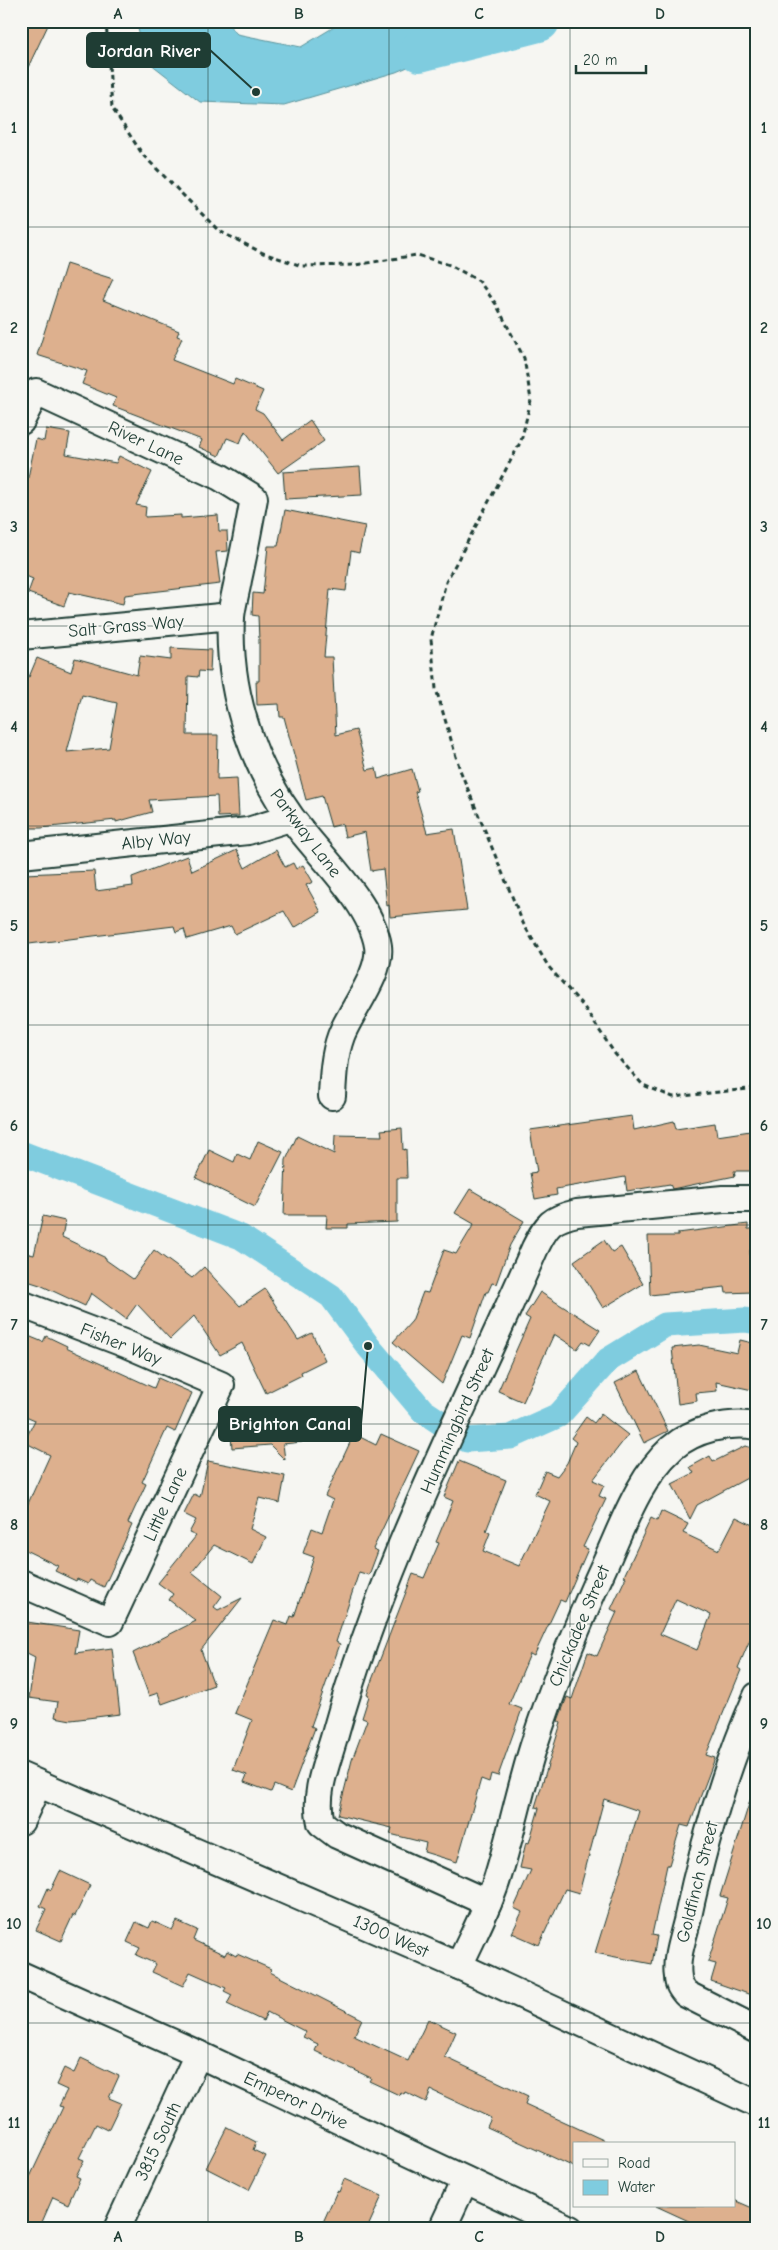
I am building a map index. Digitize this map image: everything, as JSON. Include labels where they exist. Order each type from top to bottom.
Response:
[{"type":"street","name":"River Lane","points":[[21,421],[36,392],[220,477],[254,498]]},
{"type":"street","name":"Parkway Lane","points":[[254,498],[231,616],[234,675],[243,719],[271,789],[290,818],[358,902],[375,933],[379,948],[374,970],[341,1036],[334,1066],[332,1096]]},
{"type":"street","name":"Salt Grass Way","points":[[21,636],[231,616]]},
{"type":"street","name":"Alby Way","points":[[21,855],[248,831],[290,818]]},
{"type":"street","name":"Hummingbird Street","points":[[488,1903],[337,1835],[321,1823],[317,1799],[359,1659],[406,1535],[535,1248],[550,1222],[576,1214],[723,1200],[757,1199]]},
{"type":"street","name":"Fisher Way","points":[[21,1304],[126,1344],[221,1386]]},
{"type":"street","name":"Little Lane","points":[[21,1583],[110,1622],[221,1386]]},
{"type":"street","name":"Chickadee Street","points":[[459,1966],[498,1878],[532,1750],[556,1680],[582,1613],[637,1494],[652,1471],[671,1449],[688,1436],[730,1425],[757,1426]]},
{"type":"street","name":"Goldfinch Street","points":[[757,1696],[728,1772],[709,1832],[692,1895],[677,1969],[680,1986],[686,1994],[757,2030]]},
{"type":"street","points":[[21,1821],[30,1780]]},
{"type":"street","name":"1300 West","points":[[30,1780],[459,1966],[757,2104]]},
{"type":"street","name":"Emperor Drive","points":[[21,1975],[198,2054],[570,2229]]},
{"type":"street","name":"3815 South","points":[[117,2229],[198,2054]]},
{"type":"street","points":[[442,2229],[464,2180]]},
{"type":"path","points":[[106,21],[112,108],[143,155],[219,231],[263,253],[302,266],[355,265],[417,255],[450,265],[479,281],[496,304],[524,358],[531,400],[521,441],[446,582],[431,639],[436,689],[460,770],[523,923],[548,966],[584,1007],[615,1054],[644,1085],[673,1097],[757,1088]]},
{"type":"water","points":[[136,21],[225,21],[237,34],[301,47],[344,21],[533,21],[480,36],[396,72],[284,105],[200,102],[146,60]]},
{"type":"building","points":[[21,21],[50,21],[21,82]]},
{"type":"building","points":[[66,264],[113,279],[103,300],[179,331],[177,336],[182,338],[172,360],[233,384],[235,379],[263,391],[255,409],[263,413],[283,440],[310,420],[324,441],[278,473],[245,431],[240,443],[227,438],[219,456],[199,447],[202,440],[113,406],[116,398],[82,384],[87,371],[37,355]]},
{"type":"building","points":[[46,429],[70,433],[66,454],[116,463],[119,456],[152,472],[136,505],[146,507],[145,517],[181,515],[181,518],[218,515],[219,531],[227,531],[228,551],[216,552],[220,584],[125,595],[123,604],[69,592],[64,606],[28,593],[33,579],[21,574],[21,492],[25,492],[36,439],[44,441]]},
{"type":"building","points":[[360,467],[362,495],[285,499],[283,472]]},
{"type":"building","points":[[285,510],[365,526],[359,553],[351,551],[346,591],[330,589],[324,657],[332,657],[336,735],[356,730],[367,770],[376,768],[378,779],[412,769],[418,791],[415,792],[427,833],[454,829],[467,910],[390,917],[383,869],[371,871],[365,832],[345,837],[342,824],[331,827],[322,796],[306,800],[284,717],[280,717],[279,704],[257,705],[256,681],[259,681],[259,640],[258,616],[252,615],[253,593],[263,594],[268,546],[278,546]]},
{"type":"building","points":[[171,648],[211,650],[210,672],[199,671],[198,677],[188,676],[187,735],[218,735],[217,779],[237,778],[239,816],[218,817],[217,796],[149,800],[152,812],[116,822],[116,820],[41,828],[21,828],[21,673],[29,677],[37,658],[71,672],[75,658],[137,675],[140,656],[171,660]],"holes":[[[82,695],[117,703],[109,748],[67,752]]]},
{"type":"building","points":[[237,850],[245,868],[276,850],[285,867],[293,863],[296,869],[303,865],[313,882],[306,885],[321,912],[294,928],[284,911],[235,934],[231,926],[187,939],[184,929],[176,932],[174,926],[21,945],[21,894],[24,894],[24,874],[94,871],[96,891],[133,886],[132,877],[187,856],[192,871]]},
{"type":"building","points":[[632,1116],[634,1130],[674,1121],[676,1129],[715,1123],[717,1136],[757,1130],[757,1171],[734,1171],[735,1176],[672,1189],[670,1184],[627,1191],[625,1177],[556,1189],[557,1195],[535,1199],[530,1173],[537,1172],[530,1130]]},
{"type":"building","points":[[402,1128],[403,1150],[406,1149],[407,1178],[397,1178],[397,1222],[348,1224],[348,1228],[326,1228],[327,1215],[284,1215],[286,1160],[297,1136],[334,1154],[335,1135],[382,1136],[381,1130]]},
{"type":"building","points":[[258,1141],[283,1152],[255,1207],[196,1178],[209,1150],[234,1162],[237,1154],[250,1160]]},
{"type":"building","points":[[470,1189],[524,1221],[510,1245],[496,1284],[492,1283],[488,1292],[486,1292],[470,1338],[462,1335],[442,1384],[393,1342],[412,1321],[423,1292],[428,1293],[444,1250],[456,1254],[474,1224],[455,1213]]},
{"type":"building","points":[[43,1216],[65,1221],[62,1237],[106,1258],[106,1260],[133,1279],[154,1250],[192,1278],[204,1267],[240,1306],[265,1289],[298,1340],[312,1333],[325,1360],[301,1372],[302,1375],[266,1393],[242,1343],[220,1355],[194,1316],[170,1339],[137,1304],[126,1319],[91,1293],[85,1306],[40,1285],[21,1279],[21,1252],[34,1255]]},
{"type":"building","points":[[748,1224],[748,1229],[754,1229],[755,1250],[750,1250],[752,1292],[726,1293],[725,1287],[650,1295],[648,1236],[678,1236],[678,1233]]},
{"type":"building","points":[[604,1240],[612,1252],[621,1247],[643,1284],[603,1308],[574,1261]]},
{"type":"building","points":[[540,1292],[600,1330],[590,1345],[583,1341],[577,1349],[554,1334],[523,1402],[498,1391],[530,1319],[525,1316]]},
{"type":"building","points":[[21,1333],[43,1342],[46,1336],[67,1346],[66,1348],[154,1388],[158,1378],[192,1393],[175,1432],[167,1428],[142,1482],[146,1484],[128,1523],[132,1525],[104,1587],[90,1580],[88,1584],[77,1579],[76,1581],[55,1571],[58,1566],[21,1548],[21,1519],[50,1455],[24,1442],[35,1420],[21,1414]]},
{"type":"building","points":[[740,1340],[757,1344],[757,1391],[716,1382],[717,1391],[696,1393],[697,1401],[678,1404],[672,1348],[699,1345],[737,1353]]},
{"type":"building","points":[[639,1371],[668,1431],[644,1443],[615,1383]]},
{"type":"building","points":[[229,1410],[243,1416],[241,1414],[306,1410],[308,1437],[292,1438],[302,1442],[283,1444],[285,1460],[270,1445],[232,1448]]},
{"type":"building","points":[[601,1414],[628,1435],[593,1480],[604,1485],[599,1496],[606,1499],[583,1547],[588,1549],[565,1602],[560,1600],[534,1656],[530,1654],[509,1704],[522,1709],[498,1776],[491,1774],[489,1782],[481,1779],[457,1862],[424,1852],[426,1843],[390,1834],[392,1828],[338,1815],[352,1760],[367,1720],[362,1718],[369,1696],[367,1695],[370,1685],[413,1574],[424,1578],[439,1543],[436,1542],[453,1501],[444,1497],[459,1461],[506,1480],[486,1531],[490,1533],[483,1551],[519,1566],[550,1501],[535,1494],[545,1471],[557,1476],[567,1463],[576,1442],[571,1438],[586,1417],[594,1423]]},
{"type":"building","points":[[354,1434],[376,1445],[381,1434],[419,1451],[373,1549],[378,1551],[369,1575],[359,1572],[336,1642],[340,1644],[311,1726],[315,1728],[291,1792],[274,1785],[271,1792],[244,1782],[247,1775],[233,1770],[252,1720],[235,1713],[274,1620],[288,1625],[291,1616],[294,1617],[314,1557],[303,1553],[312,1528],[322,1532],[333,1500],[325,1496]]},
{"type":"building","points":[[745,1446],[757,1449],[753,1475],[697,1505],[690,1519],[672,1484],[694,1473],[690,1467],[710,1456],[713,1462]]},
{"type":"building","points":[[208,1461],[285,1476],[280,1503],[259,1498],[250,1529],[266,1537],[253,1564],[214,1545],[192,1572],[222,1596],[214,1607],[218,1610],[242,1598],[201,1650],[214,1685],[162,1704],[158,1693],[149,1696],[133,1653],[196,1621],[169,1600],[173,1594],[158,1583],[196,1536],[189,1533],[196,1520],[184,1514],[194,1494],[200,1497]]},
{"type":"building","points":[[661,1511],[688,1524],[683,1533],[719,1550],[736,1517],[757,1527],[757,1623],[738,1668],[741,1670],[706,1755],[715,1758],[689,1827],[681,1825],[669,1865],[667,1865],[652,1935],[657,1936],[652,1964],[595,1953],[639,1811],[604,1799],[579,1893],[565,1889],[539,1945],[512,1933],[522,1912],[514,1908],[531,1870],[520,1868],[526,1842],[529,1843],[539,1808],[535,1807],[561,1723],[558,1721],[559,1718],[567,1697],[572,1699],[588,1652],[597,1656],[617,1612],[611,1609],[651,1518],[657,1521]],"holes":[[[676,1599],[711,1615],[697,1650],[660,1634]]]},
{"type":"building","points":[[21,1621],[79,1630],[75,1653],[112,1648],[120,1714],[71,1720],[55,1717],[58,1702],[29,1698],[35,1657],[21,1650]]},
{"type":"building","points":[[754,1788],[757,1788],[757,1997],[711,1981],[716,1964],[708,1962],[728,1898],[720,1896]]},
{"type":"building","points":[[60,1871],[90,1885],[61,1941],[36,1930],[46,1909],[40,1906],[48,1888],[51,1890]]},
{"type":"building","points":[[152,1921],[172,1930],[177,1921],[197,1930],[193,1940],[225,1955],[227,1951],[236,1956],[237,1954],[271,1969],[270,1972],[362,2019],[354,2036],[408,2061],[428,2019],[456,2032],[445,2057],[528,2096],[525,2104],[608,2142],[573,2142],[573,2167],[487,2127],[491,2118],[431,2090],[426,2102],[405,2092],[404,2094],[400,2092],[399,2095],[369,2081],[371,2078],[315,2051],[318,2044],[303,2037],[306,2032],[267,2012],[263,2021],[227,2004],[232,1995],[224,1991],[226,1988],[190,1972],[183,1986],[152,1972],[156,1964],[136,1955],[140,1948],[127,1942],[136,1922],[149,1928]]},
{"type":"building","points":[[81,2058],[119,2076],[109,2098],[121,2103],[108,2130],[96,2124],[79,2158],[84,2160],[76,2176],[80,2178],[68,2204],[53,2197],[39,2229],[21,2229],[21,2196],[63,2107],[59,2106],[67,2090],[56,2085],[64,2068],[74,2073]]},
{"type":"building","points":[[227,2127],[256,2142],[253,2150],[266,2156],[249,2190],[206,2168]]},
{"type":"building","points":[[344,2179],[382,2196],[367,2229],[320,2229],[337,2191],[339,2192]]},
{"type":"building","points":[[736,2201],[757,2210],[757,2229],[706,2229],[660,2208],[736,2208]]},
{"type":"waterway","points":[[420,51],[539,21]]},
{"type":"waterway","points":[[21,1153],[241,1237],[331,1296],[368,1346],[423,1411],[467,1440],[510,1437],[559,1415],[608,1360],[665,1325],[745,1320],[757,1322]]},
{"type":"place","name":"Jordan River","points":[[256,92]]},
{"type":"place","name":"Brighton Canal","points":[[368,1346]]}]
